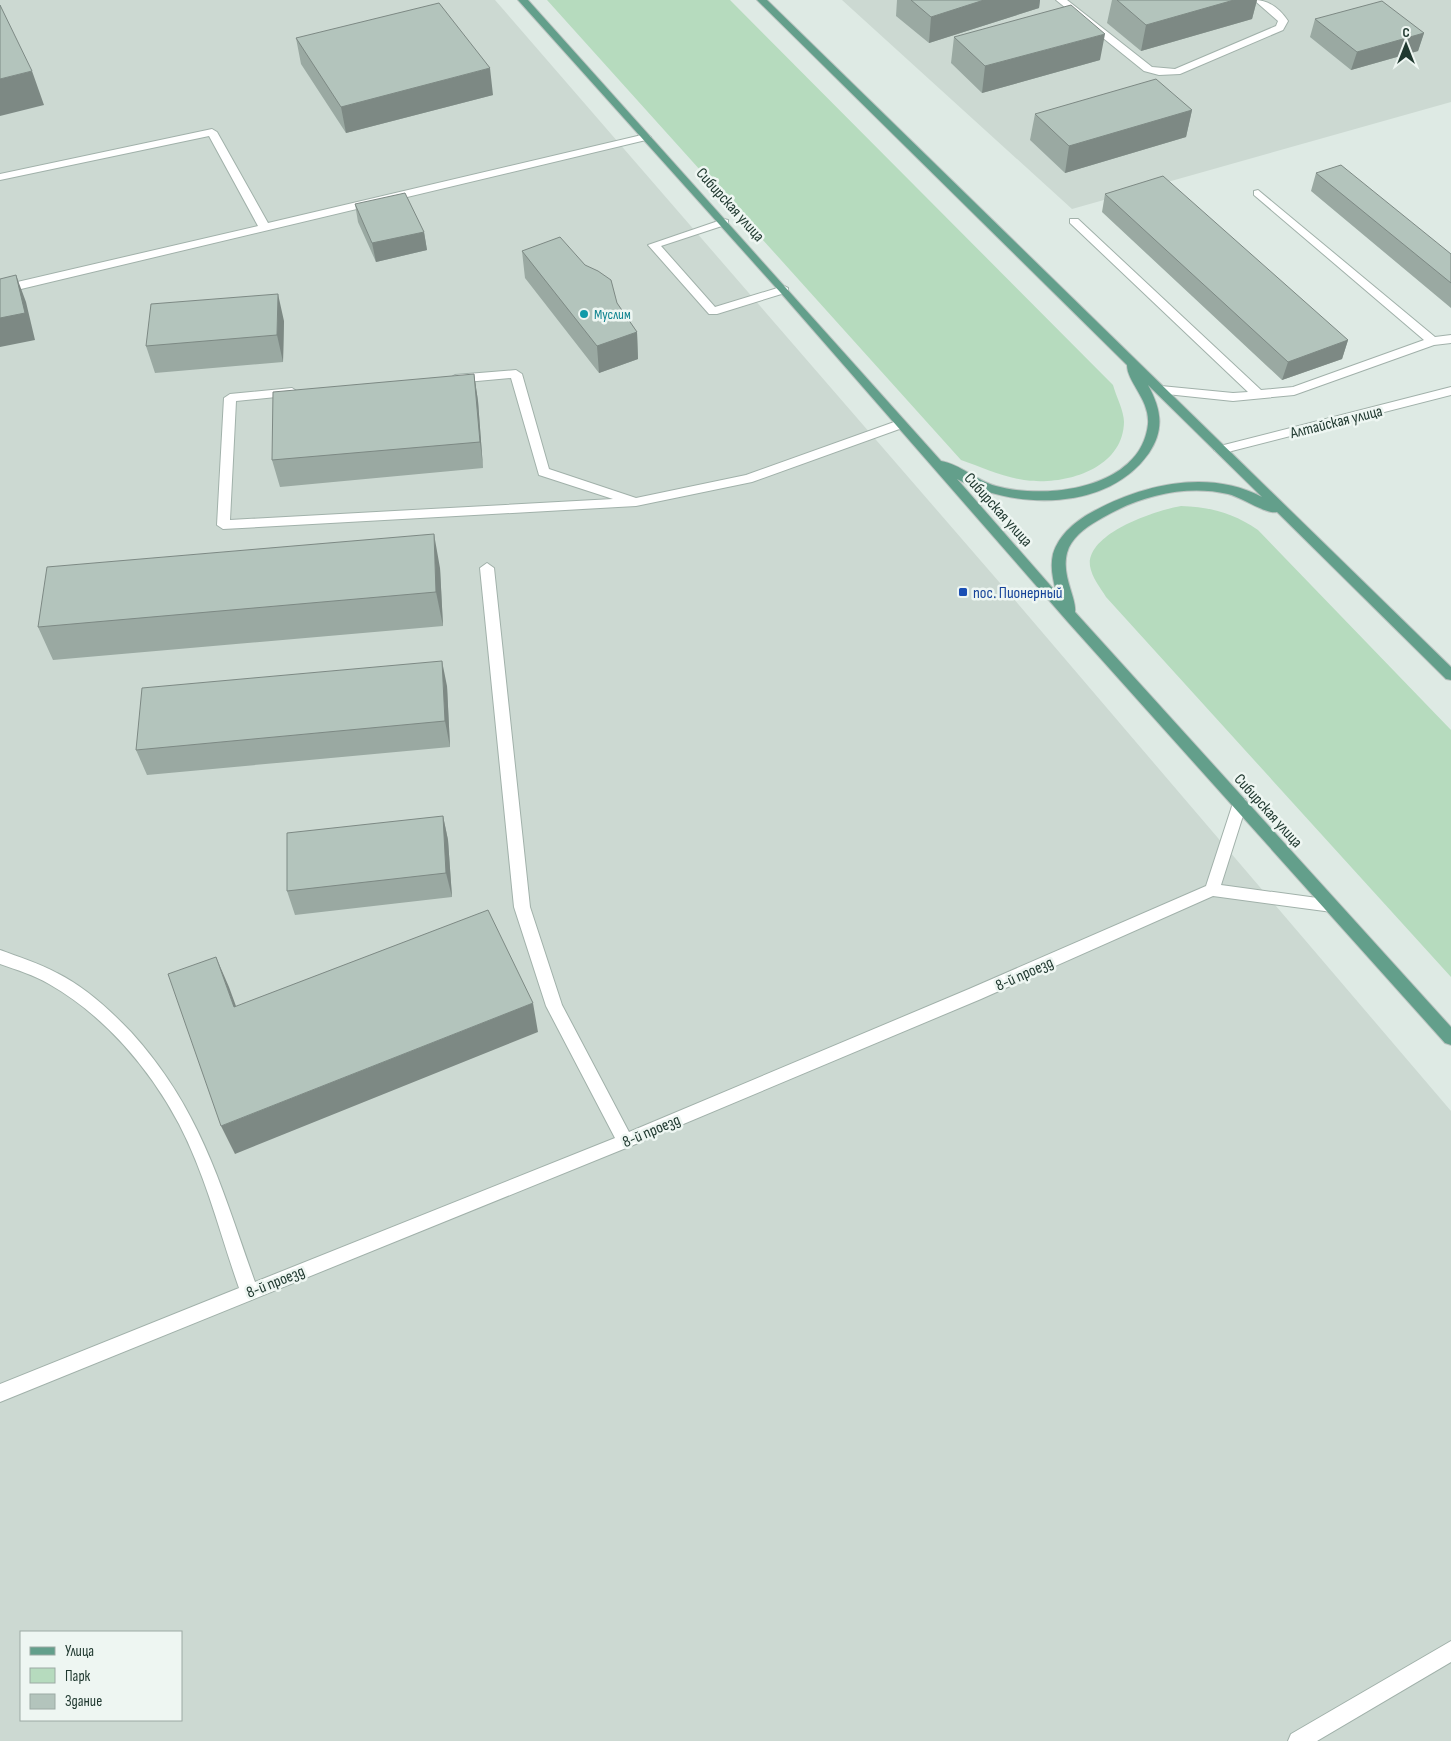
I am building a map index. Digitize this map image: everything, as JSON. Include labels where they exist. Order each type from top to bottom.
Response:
[{"type":"main road","name":"Сибирская улица","points":[[523,0],[724,222],[1072,618],[1451,1038]]},
{"type":"main road","points":[[762,0],[1129,357],[1220,450],[1451,675]]},
{"type":"main road","points":[[930,458],[970,481],[998,491],[1042,497],[1074,493],[1106,483],[1127,470],[1137,460],[1152,435],[1154,414],[1129,357]]},
{"type":"main road","points":[[1072,618],[1061,585],[1059,569],[1059,556],[1065,540],[1084,523],[1112,505],[1132,497],[1170,488],[1190,487],[1227,491],[1262,502],[1301,529]]},
{"type":"street","points":[[1061,0],[1148,69],[1159,72],[1176,72],[1280,28],[1283,21],[1279,15],[1259,0]]},
{"type":"street","points":[[0,177],[212,132],[265,228]]},
{"type":"street","points":[[0,290],[646,137]]},
{"type":"street","points":[[1258,193],[1432,341]]},
{"type":"street","points":[[1074,221],[1258,394]]},
{"type":"street","points":[[724,222],[654,245],[713,311],[784,290]]},
{"type":"street","points":[[1161,390],[1233,397],[1294,391],[1432,341],[1451,339]]},
{"type":"street","points":[[437,380],[516,374],[543,472],[636,502]]},
{"type":"street","points":[[309,391],[230,398],[223,525],[636,502],[748,479],[901,424]]},
{"type":"street","name":"Алтайская улица","points":[[1220,450],[1451,391]]},
{"type":"street","points":[[487,568],[522,907],[554,1006],[625,1141]]},
{"type":"street","points":[[1240,803],[1212,890],[1332,906]]},
{"type":"street","name":"8-й проезд","points":[[0,1393],[625,1141],[966,998],[1212,890]]},
{"type":"street","points":[[0,957],[56,980],[95,1006],[141,1056],[171,1096],[195,1140],[249,1291]]},
{"type":"street","points":[[1298,1741],[1451,1651]]},
{"type":"shaded area","points":[[0,0],[495,0],[1013,598],[1451,1111],[1451,1741],[0,1741]]},
{"type":"shaded area","points":[[842,0],[1451,0],[1451,102],[1072,209]]},
{"type":"green space","points":[[547,0],[730,0],[1113,385],[1124,422],[1121,439],[1113,452],[1102,463],[1073,477],[1039,481],[1008,477],[961,460]]},
{"type":"green space","points":[[1181,506],[1202,508],[1231,515],[1258,530],[1451,730],[1451,977],[1106,597],[1096,582],[1090,566],[1092,554],[1099,543],[1125,525],[1156,512]]},
{"type":"building","points":[[911,0],[984,0],[931,17]]},
{"type":"building","points":[[1117,0],[1234,0],[1146,25]]},
{"type":"building","points":[[1382,1],[1424,33],[1357,52],[1315,19]]},
{"type":"building","points":[[439,3],[490,68],[341,107],[296,38]]},
{"type":"building","points":[[0,5],[32,71],[0,79]]},
{"type":"building","points":[[1071,5],[1105,34],[985,66],[954,37]]},
{"type":"building","points":[[1156,79],[1192,110],[1069,146],[1035,114]]},
{"type":"building","points":[[1341,165],[1451,254],[1451,283],[1316,173]]},
{"type":"building","points":[[1163,176],[1348,340],[1288,362],[1105,194]]},
{"type":"building","points":[[405,193],[424,232],[372,243],[355,204]]},
{"type":"building","points":[[560,237],[585,265],[611,280],[617,303],[637,332],[597,346],[522,251]]},
{"type":"building","points":[[16,275],[25,313],[0,318],[0,279]]},
{"type":"building","points":[[278,294],[277,335],[146,346],[151,304]]},
{"type":"building","points":[[474,374],[480,442],[272,460],[273,392]]},
{"type":"building","points":[[434,534],[436,592],[38,627],[47,567]]},
{"type":"building","points":[[442,661],[445,721],[136,750],[142,688]]},
{"type":"building","points":[[443,816],[446,873],[287,891],[287,833]]},
{"type":"building","points":[[488,910],[533,1003],[221,1126],[168,974],[216,957],[234,1007]]},
{"type":"place","name":"Муслим","points":[[584,314]]},
{"type":"place","name":"пос. Пионерный","points":[[963,592]]}]
